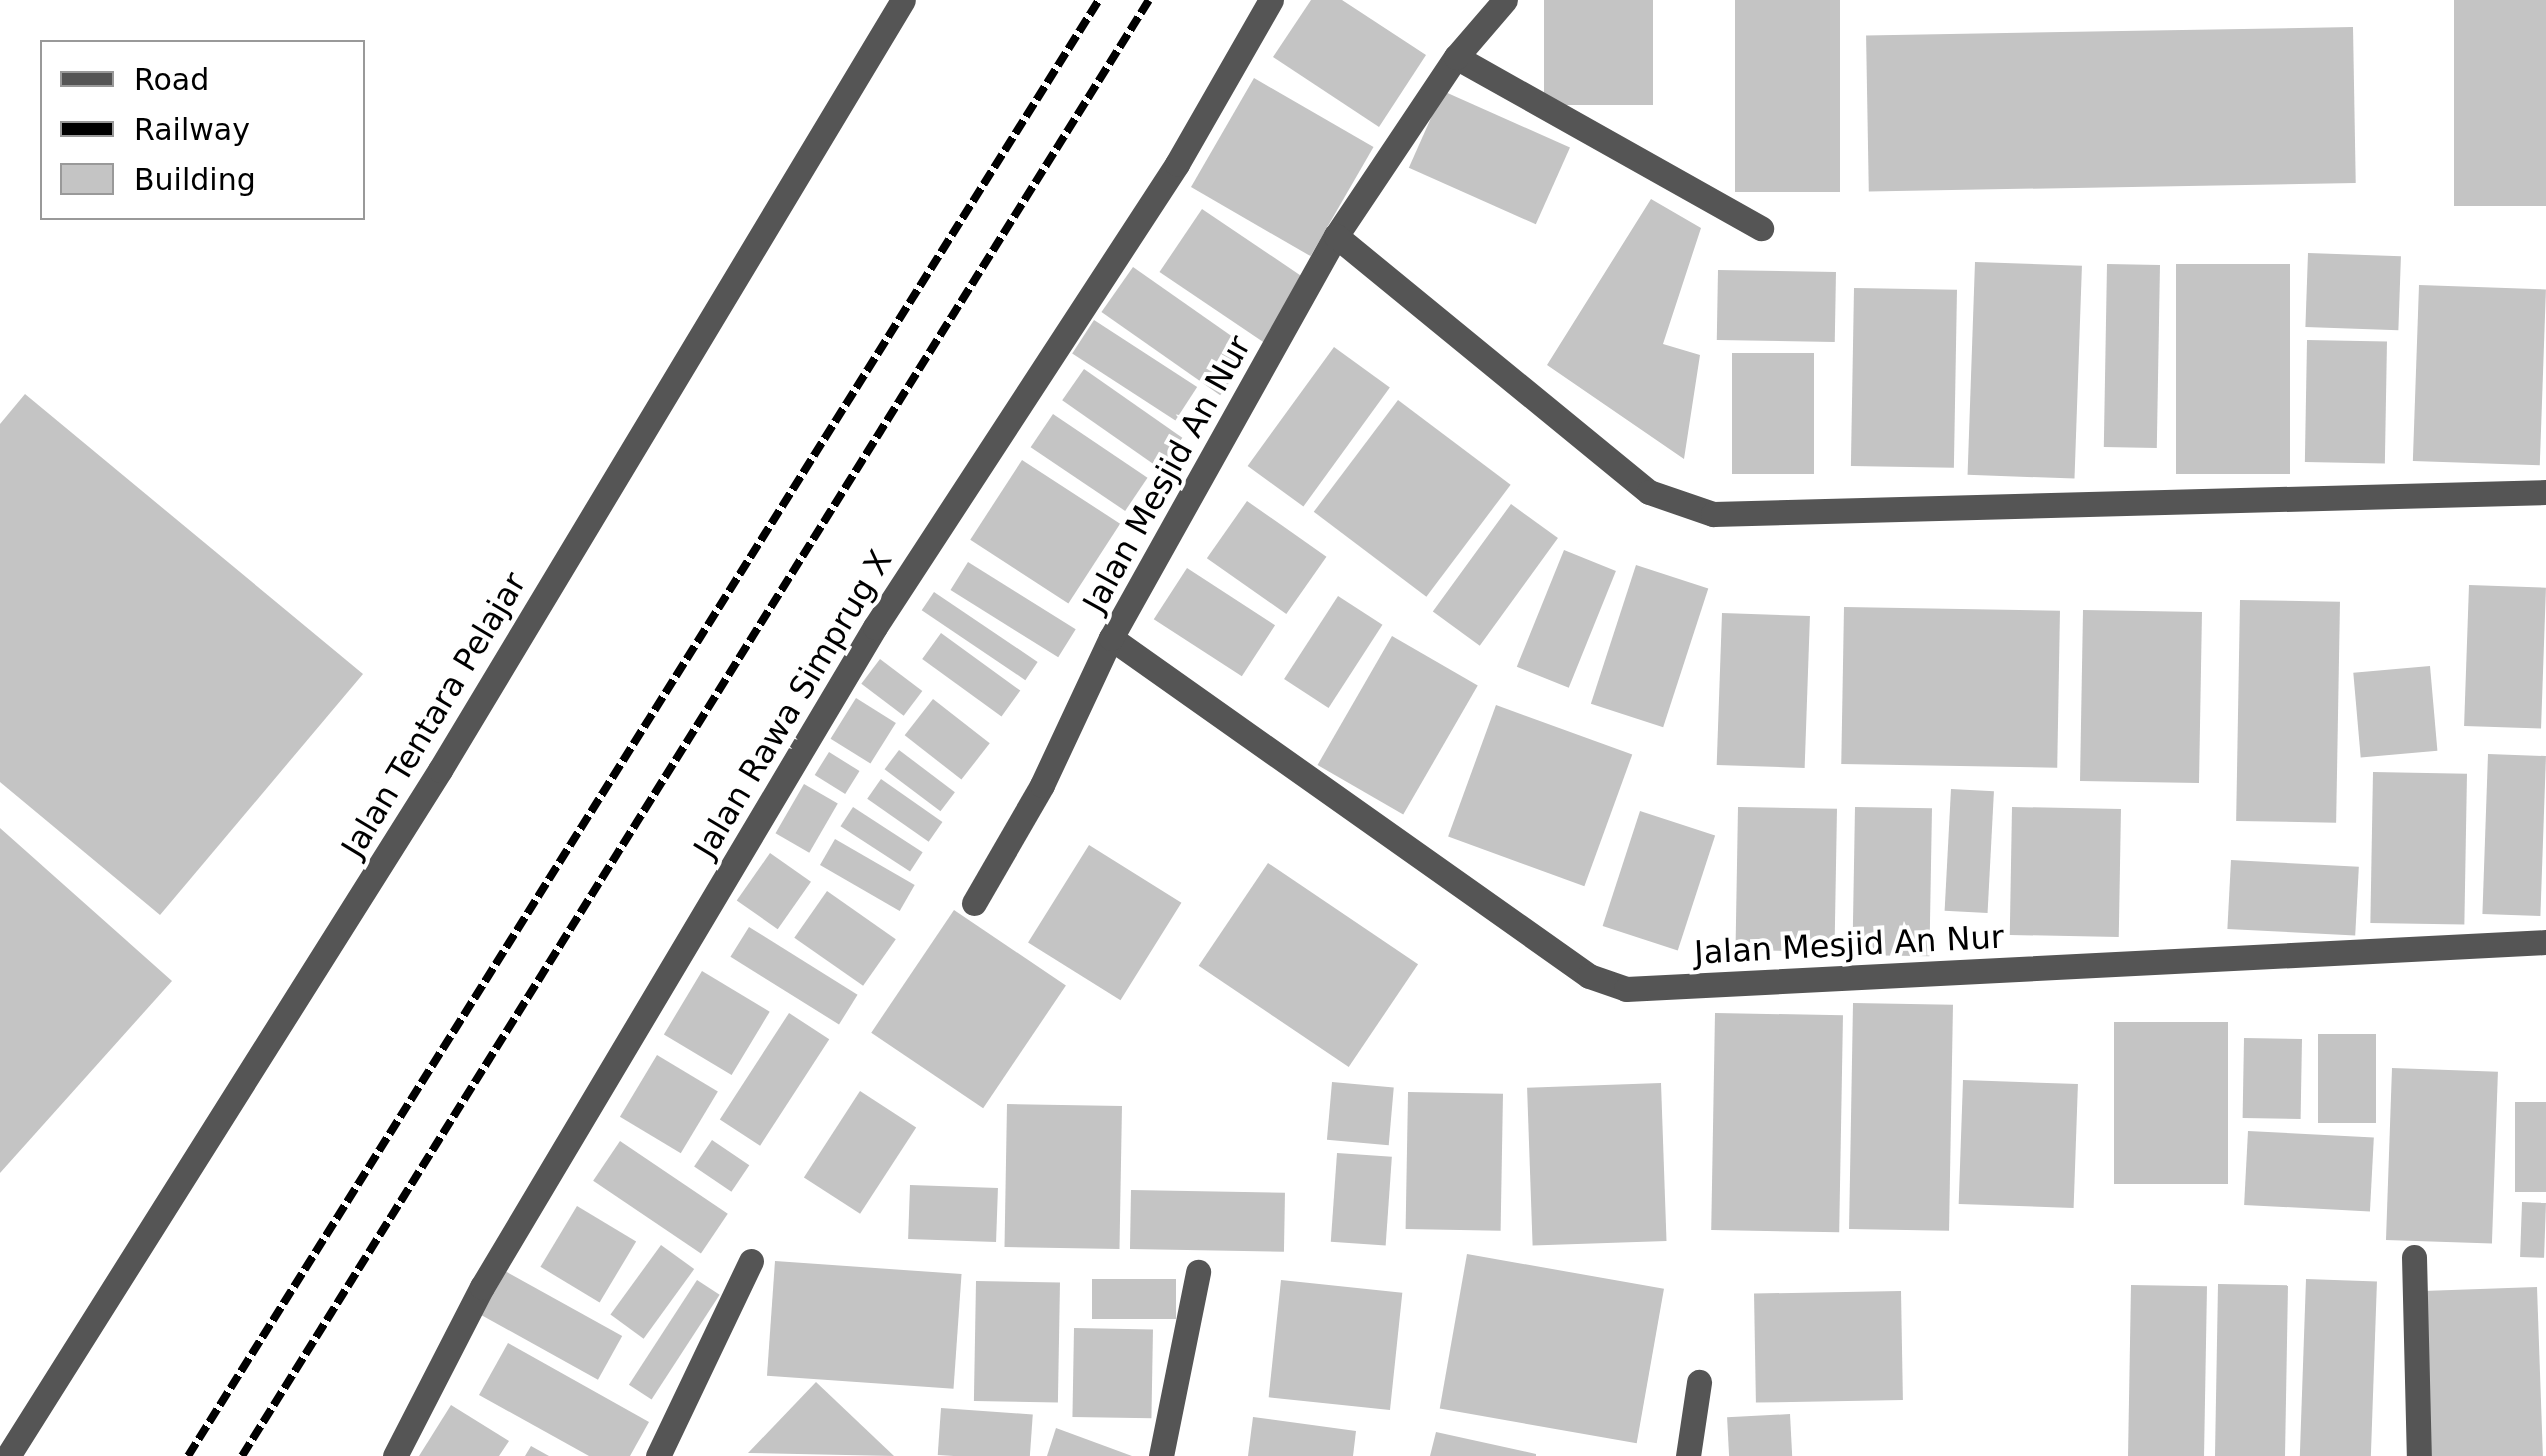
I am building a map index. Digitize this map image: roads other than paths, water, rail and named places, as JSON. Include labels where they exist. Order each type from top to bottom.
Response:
[{"type":"street","name":"Jalan Tentara Pelajar","points":[[8,1456],[440,770],[903,0]]},
{"type":"street","name":"Jalan Rawa Simprug X","points":[[395,1456],[482,1287],[875,627],[1177,164],[1271,0]]},
{"type":"street","name":"Jalan Mesjid An Nur","points":[[1504,0],[1456,57],[1336,236],[1111,638],[1590,976],[1626,989],[2546,942]]},
{"type":"street","points":[[1456,57],[1761,228]]},
{"type":"street","points":[[1336,236],[1650,492],[1713,514],[2546,492]]},
{"type":"street","points":[[974,903],[1042,785],[1111,638]]},
{"type":"street","points":[[2414,1257],[2419,1456]]},
{"type":"street","points":[[658,1456],[752,1261]]},
{"type":"street","points":[[1161,1456],[1198,1272]]},
{"type":"street","points":[[1688,1456],[1699,1382]]},
{"type":"railway","points":[[188,1456],[1099,0]]},
{"type":"railway","points":[[242,1456],[1149,0]]}]
